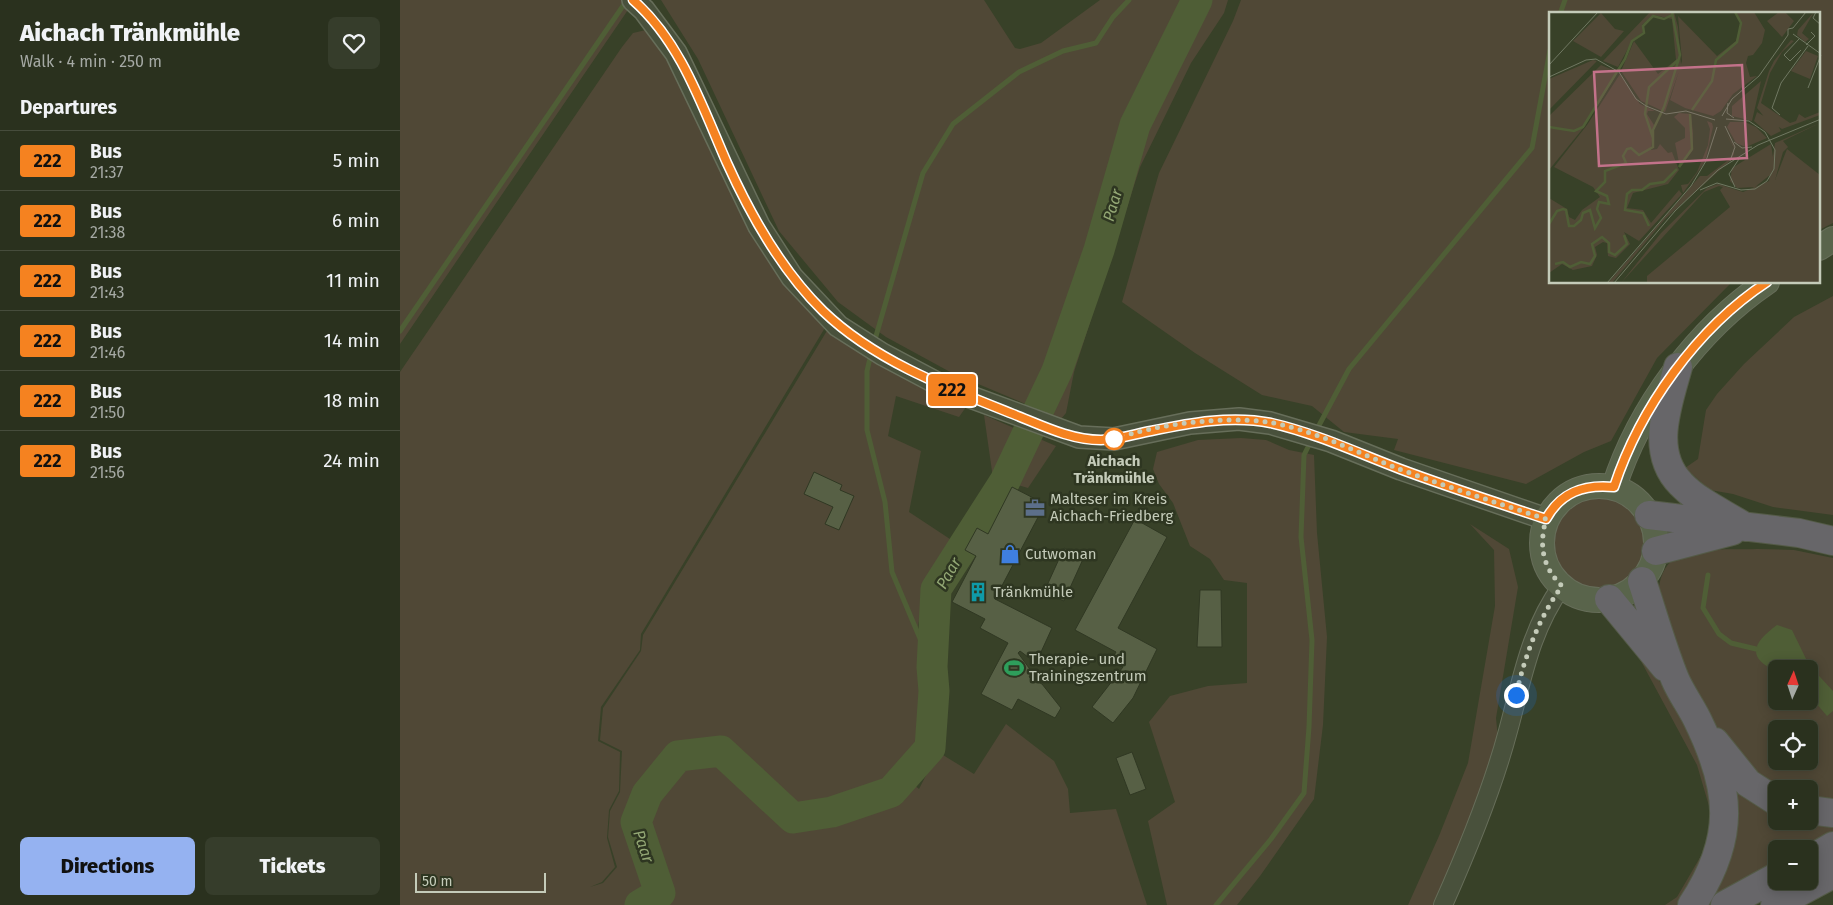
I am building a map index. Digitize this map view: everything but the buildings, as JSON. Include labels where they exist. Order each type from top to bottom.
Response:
[{"type":"highway","points":[[1678,367],[1664,417],[1662,439],[1668,464],[1680,484],[1745,528]]},
{"type":"highway","points":[[1649,515],[1799,533],[1833,541]]},
{"type":"highway","points":[[1656,550],[1745,528]]},
{"type":"highway","points":[[1642,581],[1675,680]]},
{"type":"highway","points":[[1609,599],[1675,680],[1698,720],[1748,783],[1768,796]]},
{"type":"highway","points":[[1692,905],[1714,867],[1721,848],[1725,811],[1720,780],[1698,720]]},
{"type":"highway","points":[[1818,811],[1833,813]]},
{"type":"highway","points":[[1818,855],[1833,846]]},
{"type":"highway","points":[[1775,905],[1833,874]]},
{"type":"highway","points":[[1725,905],[1768,881]]},
{"type":"main road","points":[[1820,247],[1833,239]]},
{"type":"main road","points":[[1614,487],[1622,461],[1678,367],[1716,323],[1765,284]]},
{"type":"main road","points":[[1596,486],[1614,487],[1634,498],[1649,515],[1656,534],[1656,550],[1651,568],[1642,581],[1627,593],[1609,599],[1593,600],[1577,596],[1562,586],[1549,571],[1544,560],[1542,533],[1546,519],[1558,502],[1575,490],[1596,486]]},
{"type":"street","points":[[639,5],[676,53],[759,226],[792,277],[838,326],[882,354],[946,388],[1047,427],[1079,437],[1099,440],[1190,423],[1239,419],[1270,423],[1331,442],[1546,519]]},
{"type":"street","points":[[1443,905],[1471,843],[1508,731],[1520,677],[1534,635],[1547,606],[1562,586]]},
{"type":"shaded area","points":[[400,0],[621,0],[630,7],[400,344]]},
{"type":"shaded area","points":[[661,0],[984,0],[1015,48],[1020,49],[1041,43],[1100,0],[1228,0],[1224,13],[1191,63],[1140,167],[1074,372],[1066,413],[1061,419],[952,373],[886,337],[838,302],[779,231],[698,59]]},
{"type":"shaded area","points":[[1241,0],[1833,0],[1833,223],[1820,230],[1820,12],[1549,12],[1549,284],[1730,284],[1657,358],[1611,441],[1584,452],[1526,484],[1394,450],[1398,439],[1344,432],[1312,406],[1262,395],[1195,353],[1122,302],[1159,173],[1233,21]]},
{"type":"shaded area","points":[[646,30],[653,35],[826,326],[641,634],[640,650],[601,707],[598,741],[620,752],[619,791],[609,810],[607,838],[615,867],[602,882],[590,887],[603,883],[617,867],[608,837],[610,811],[620,792],[622,751],[600,740],[603,708],[641,651],[643,635],[828,329],[880,361],[966,407],[959,417],[896,396],[888,436],[921,451],[909,512],[956,543],[929,578],[918,625],[920,710],[918,740],[906,778],[919,789],[938,752],[974,774],[1006,724],[1054,761],[1068,789],[1070,813],[1116,809],[1147,905],[400,905],[400,372],[622,47],[633,33]]},
{"type":"shaded area","points":[[1833,296],[1833,515],[1773,507],[1733,494],[1710,490],[1685,468],[1698,459],[1706,410],[1717,394],[1744,364],[1794,317]]},
{"type":"shaded area","points":[[984,415],[1056,446],[1028,488],[993,478]]},
{"type":"shaded area","points":[[1241,438],[1266,440],[1289,450],[1314,455],[1317,533],[1327,637],[1323,725],[1314,799],[1260,876],[1237,905],[1167,905],[1148,821],[1175,802],[1149,722],[1170,696],[1208,686],[1247,683],[1247,583],[1224,580],[1210,559],[1190,546],[1173,503],[1159,484],[1153,469],[1157,452],[1198,440]]},
{"type":"shaded area","points":[[1599,486],[1621,490],[1639,503],[1652,521],[1656,543],[1652,565],[1639,583],[1621,596],[1599,600],[1577,596],[1559,583],[1546,565],[1542,543],[1546,521],[1559,503],[1577,490]]},
{"type":"shaded area","points":[[1470,524],[1509,549],[1518,587],[1496,718],[1498,739],[1463,846],[1435,905],[1408,905],[1439,836],[1468,763],[1495,606],[1494,550]]},
{"type":"shaded area","points":[[1703,550],[1794,550],[1833,558],[1833,801],[1818,800],[1818,780],[1768,780],[1768,783],[1747,764],[1733,750],[1723,736],[1700,698],[1678,653],[1659,596],[1659,586],[1664,570],[1670,562],[1682,555]]},
{"type":"shaded area","points":[[1621,624],[1634,639],[1683,720],[1703,765],[1717,828],[1679,905],[1665,905],[1677,897],[1709,842],[1709,806],[1697,765]]},
{"type":"shaded area","points":[[1777,625],[1792,630],[1807,660],[1768,660],[1768,667],[1766,666],[1756,655],[1756,649],[1769,631]]},
{"type":"shaded area","points":[[1818,675],[1833,691],[1833,711],[1827,716],[1818,706]]},
{"type":"shaded area","points":[[1722,764],[1768,803],[1768,830],[1818,830],[1818,822],[1833,823],[1833,833],[1818,842],[1818,840],[1768,840],[1768,870],[1705,905]]},
{"type":"waterway","points":[[400,331],[627,0]]},
{"type":"waterway","points":[[874,343],[923,173],[953,124],[1019,72],[1063,51],[1096,43],[1113,17],[1129,0]]},
{"type":"waterway","name":"Paar","points":[[640,905],[660,893],[636,822],[647,794],[678,756],[721,751],[793,818],[832,812],[891,792],[930,748],[934,691],[932,667],[936,589],[1005,481],[1057,371],[1099,250],[1135,125],[1197,0]]},
{"type":"waterway","points":[[1561,12],[1565,0]]},
{"type":"waterway","points":[[1316,431],[1349,369],[1532,148],[1549,55]]},
{"type":"waterway","points":[[871,354],[867,371],[867,430],[885,502],[892,572],[932,667]]},
{"type":"waterway","points":[[1216,905],[1271,839],[1304,793],[1309,727],[1312,640],[1301,537],[1304,455],[1311,441]]},
{"type":"waterway","points":[[1708,575],[1703,608],[1719,634],[1731,643],[1756,649]]},
{"type":"bus line","name":"222","points":[[633,0],[644,10],[676,53],[728,166],[759,226],[792,277],[838,326],[882,354],[946,388],[1047,427],[1079,437],[1099,440],[1114,439],[1190,423],[1239,419],[1270,423],[1331,442],[1546,519],[1558,502],[1575,490],[1596,486],[1614,487],[1622,461],[1650,411],[1678,367],[1716,323],[1764,284]]},
{"type":"place","name":"Aichach Tränkmühle","points":[[1114,439]]},
{"type":"place","name":"Malteser im Kreis Aichach-Friedberg","points":[[1035,508]]},
{"type":"place","name":"Cutwoman","points":[[1010,554]]},
{"type":"place","name":"Tränkmühle","points":[[978,592]]},
{"type":"place","name":"Therapie- und Trainingszentrum","points":[[1014,668]]},
{"type":"route","points":[[1114,439],[1190,423],[1239,419],[1270,423],[1331,442],[1546,519],[1542,533],[1544,560],[1549,571],[1562,586],[1547,606],[1534,635],[1516,695]]}]
